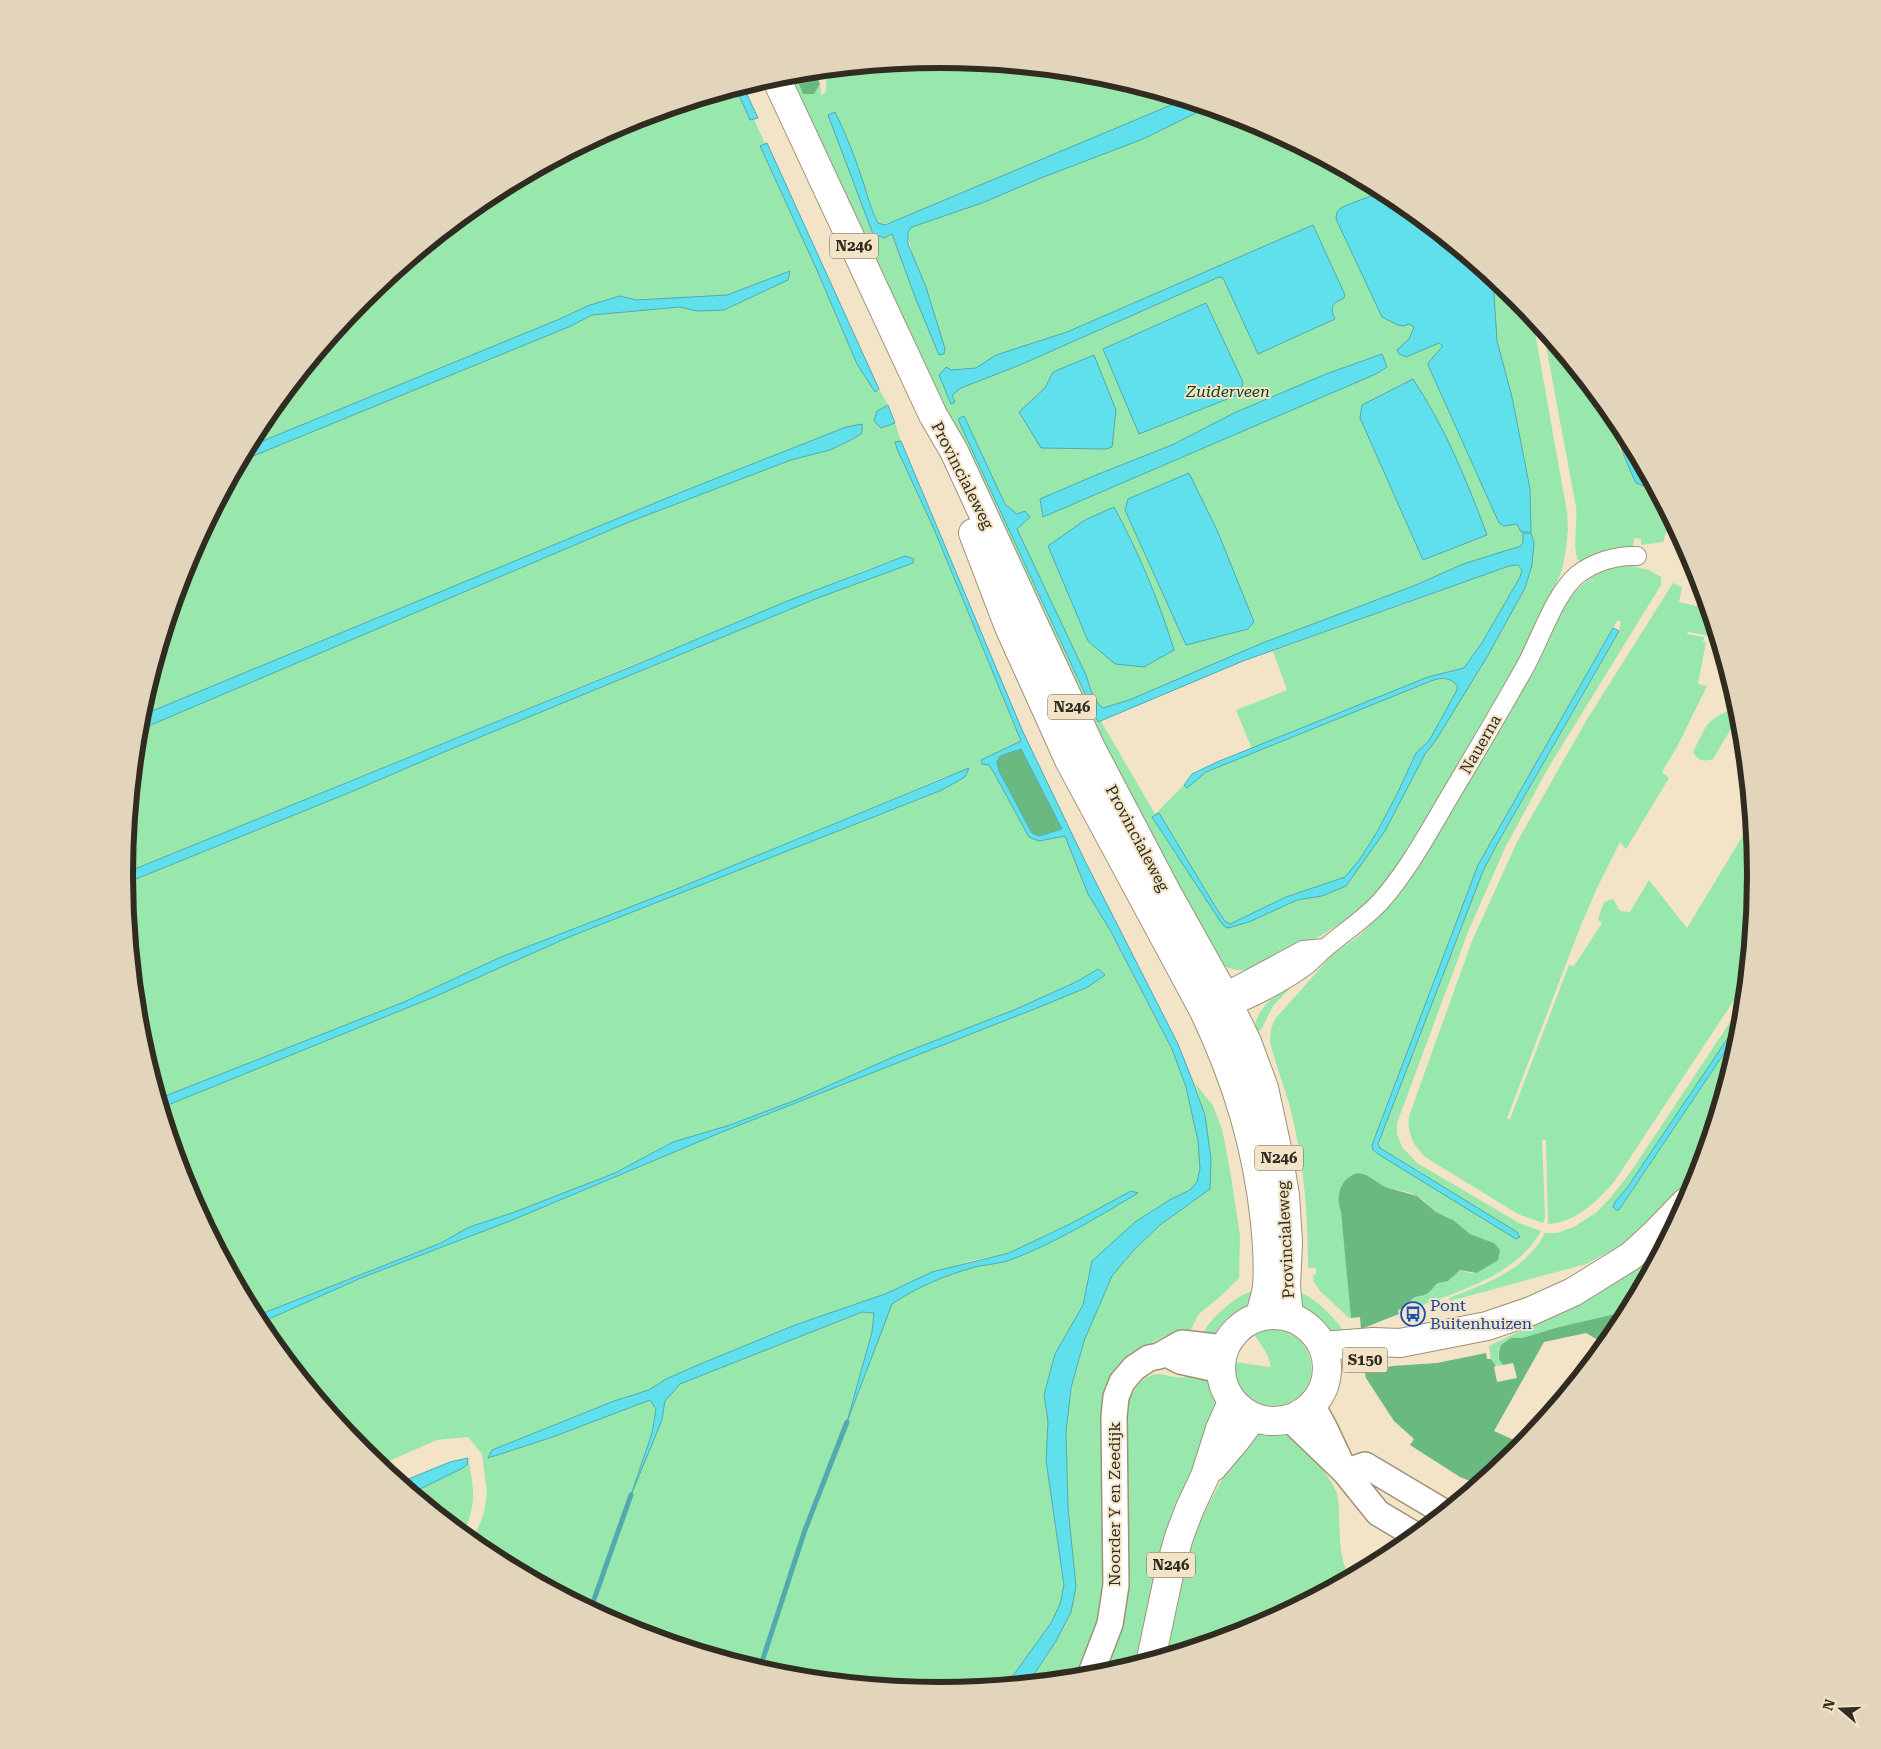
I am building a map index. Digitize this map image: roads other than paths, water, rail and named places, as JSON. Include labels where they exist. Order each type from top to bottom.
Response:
[{"type":"main road","name":"Provincialeweg","points":[[779,84],[934,415],[964,509],[1009,627],[1065,752],[1219,1004],[1247,1042],[1264,1088],[1285,1195],[1288,1242],[1286,1287],[1290,1316]]},
{"type":"main road","name":"Provincialeweg","points":[[1219,1004],[1223,1052],[1255,1153],[1263,1199],[1267,1244],[1267,1287],[1260,1316]]},
{"type":"main road","name":"S150","points":[[1325,1356],[1373,1342],[1400,1343],[1487,1326],[1531,1311],[1573,1292],[1631,1256],[1669,1219]]},
{"type":"main road","points":[[1275,1314],[1290,1316],[1302,1322],[1314,1332],[1325,1356],[1325,1384],[1320,1395],[1301,1412],[1272,1421],[1243,1409],[1224,1388],[1222,1359],[1228,1339],[1242,1325],[1260,1316],[1275,1314]]},
{"type":"main road","name":"N246","points":[[1151,1653],[1179,1537],[1205,1476],[1235,1441],[1243,1409]]},
{"type":"street","name":"Nauerna","points":[[1219,1004],[1279,982],[1307,965],[1380,903],[1409,864],[1518,679],[1563,592],[1577,576],[1596,564],[1620,557],[1637,556]]},
{"type":"street","name":"Noorder Y en Zeedijk","points":[[1094,1667],[1110,1624],[1116,1585],[1114,1417],[1116,1397],[1122,1382],[1134,1368],[1149,1358],[1165,1353],[1182,1344],[1222,1359]]},
{"type":"street","points":[[1301,1412],[1325,1429],[1345,1472],[1378,1512],[1409,1531]]},
{"type":"street","points":[[1345,1472],[1365,1466],[1439,1509]]},
{"type":"water","points":[[746,92],[758,118],[750,120],[738,93]]},
{"type":"water","points":[[1176,103],[1201,110],[1143,139],[982,203],[912,227],[908,232],[908,244],[926,287],[945,349],[944,354],[939,355],[892,234],[884,238],[873,234],[828,115],[835,112],[846,135],[875,217],[878,223],[885,225]]},
{"type":"water","points":[[767,143],[879,389],[875,392],[857,364],[816,268],[760,146]]},
{"type":"water","points":[[1374,195],[1432,234],[1494,288],[1497,341],[1512,397],[1530,489],[1531,532],[1521,532],[1517,524],[1504,526],[1499,523],[1428,365],[1442,345],[1439,343],[1406,357],[1399,354],[1397,350],[1409,339],[1414,327],[1409,324],[1398,325],[1382,317],[1336,219],[1337,212],[1342,207]]},
{"type":"water","points":[[1313,225],[1345,295],[1332,308],[1335,319],[1258,354],[1223,278],[1219,277],[1020,365],[961,388],[952,395],[955,402],[951,404],[939,375],[946,367],[951,370],[976,368],[996,355],[1067,332]]},
{"type":"water","points":[[790,271],[788,280],[724,310],[697,311],[680,307],[592,315],[571,326],[251,457],[260,442],[587,306],[620,296],[636,300],[727,295]]},
{"type":"water","points":[[1206,303],[1243,382],[1240,394],[1139,434],[1103,349]]},
{"type":"water","points":[[1382,354],[1387,367],[1376,374],[1043,517],[1040,499],[1172,445],[1234,413],[1326,374]]},
{"type":"water","points":[[1094,355],[1116,410],[1112,447],[1106,449],[1041,448],[1019,412],[1045,388],[1053,372]]},
{"type":"water","points":[[1413,379],[1425,397],[1454,455],[1487,535],[1423,560],[1360,418],[1362,405]]},
{"type":"water","points":[[888,405],[895,423],[881,428],[874,421],[877,411]]},
{"type":"water","points":[[964,416],[1005,504],[1017,514],[1025,511],[1030,517],[1017,529],[1086,675],[1094,698],[1103,708],[1129,700],[1260,644],[1416,585],[1463,564],[1521,546],[1523,533],[1531,533],[1534,543],[1532,565],[1525,588],[1487,657],[1436,740],[1425,754],[1385,831],[1346,886],[1322,896],[1297,900],[1249,922],[1228,928],[1220,921],[1152,817],[1159,813],[1215,906],[1225,921],[1230,924],[1286,897],[1345,877],[1360,859],[1377,832],[1416,753],[1429,741],[1457,690],[1457,685],[1451,680],[1442,678],[1431,681],[1206,772],[1187,788],[1184,785],[1192,774],[1217,762],[1428,677],[1464,668],[1483,641],[1520,577],[1522,570],[1518,565],[1509,566],[1243,661],[1098,722],[958,419]]},
{"type":"water","points":[[862,424],[862,433],[830,450],[791,460],[629,522],[147,726],[150,712],[684,491],[846,427]]},
{"type":"water","points":[[1617,435],[1632,460],[1644,486],[1636,483]]},
{"type":"water","points":[[901,441],[1023,732],[1085,861],[1178,1044],[1205,1115],[1211,1159],[1210,1189],[1160,1225],[1133,1251],[1112,1276],[1084,1341],[1071,1388],[1066,1432],[1068,1507],[1076,1587],[1071,1612],[1056,1641],[1033,1676],[1011,1678],[1051,1623],[1060,1604],[1064,1585],[1046,1460],[1048,1421],[1044,1395],[1055,1354],[1083,1305],[1092,1261],[1135,1222],[1171,1199],[1190,1190],[1197,1182],[1200,1169],[1198,1141],[1186,1087],[1172,1049],[1110,930],[1088,894],[1065,836],[1039,841],[1029,837],[989,765],[982,764],[981,760],[1021,741],[934,529],[895,442]],"holes":[[[1021,749],[1062,829],[1039,836],[1032,833],[999,771],[997,762],[1000,756]]]},
{"type":"water","points":[[1189,473],[1217,530],[1254,622],[1248,629],[1186,645],[1125,510],[1128,499]]},
{"type":"water","points":[[1114,507],[1148,577],[1174,650],[1144,667],[1115,664],[1088,641],[1048,546],[1085,520]]},
{"type":"water","points":[[905,556],[914,559],[913,563],[815,599],[351,792],[133,880],[133,870],[638,664],[785,602]]},
{"type":"water","points":[[1613,628],[1619,631],[1483,871],[1378,1144],[1380,1148],[1517,1232],[1520,1237],[1516,1239],[1378,1154],[1373,1150],[1372,1145],[1478,865]]},
{"type":"water","points":[[969,768],[965,777],[942,790],[569,937],[434,997],[168,1105],[165,1096],[404,1002],[501,957],[674,890]]},
{"type":"water","points":[[1098,969],[1105,975],[1088,987],[1042,1006],[722,1132],[510,1221],[361,1278],[268,1320],[264,1313],[441,1243],[469,1227],[512,1213],[615,1173],[673,1142],[730,1125],[801,1098],[893,1057],[1014,1010],[1076,982]]},
{"type":"water","points":[[1732,1032],[1729,1047],[1619,1210],[1616,1210],[1613,1207],[1615,1202],[1627,1188]]},
{"type":"water","points":[[1131,1191],[1138,1193],[1077,1229],[1045,1245],[1008,1261],[975,1267],[953,1274],[911,1292],[892,1304],[847,1422],[872,1332],[874,1313],[862,1312],[680,1384],[665,1401],[662,1420],[631,1495],[652,1433],[656,1409],[650,1400],[550,1438],[488,1458],[492,1450],[614,1401],[649,1390],[666,1379],[795,1325],[885,1294],[932,1272],[1009,1253],[1072,1223]]},
{"type":"water","points":[[468,1458],[467,1465],[461,1469],[419,1490],[407,1480],[450,1462]]},
{"type":"waterway","points":[[762,1661],[805,1530],[847,1422]]},
{"type":"waterway","points":[[593,1602],[631,1495]]},
{"type":"place","name":"Pont Buitenhuizen","points":[[1413,1314]]},
{"type":"park label","name":"Zuiderveen","points":[[1228,391]]}]
